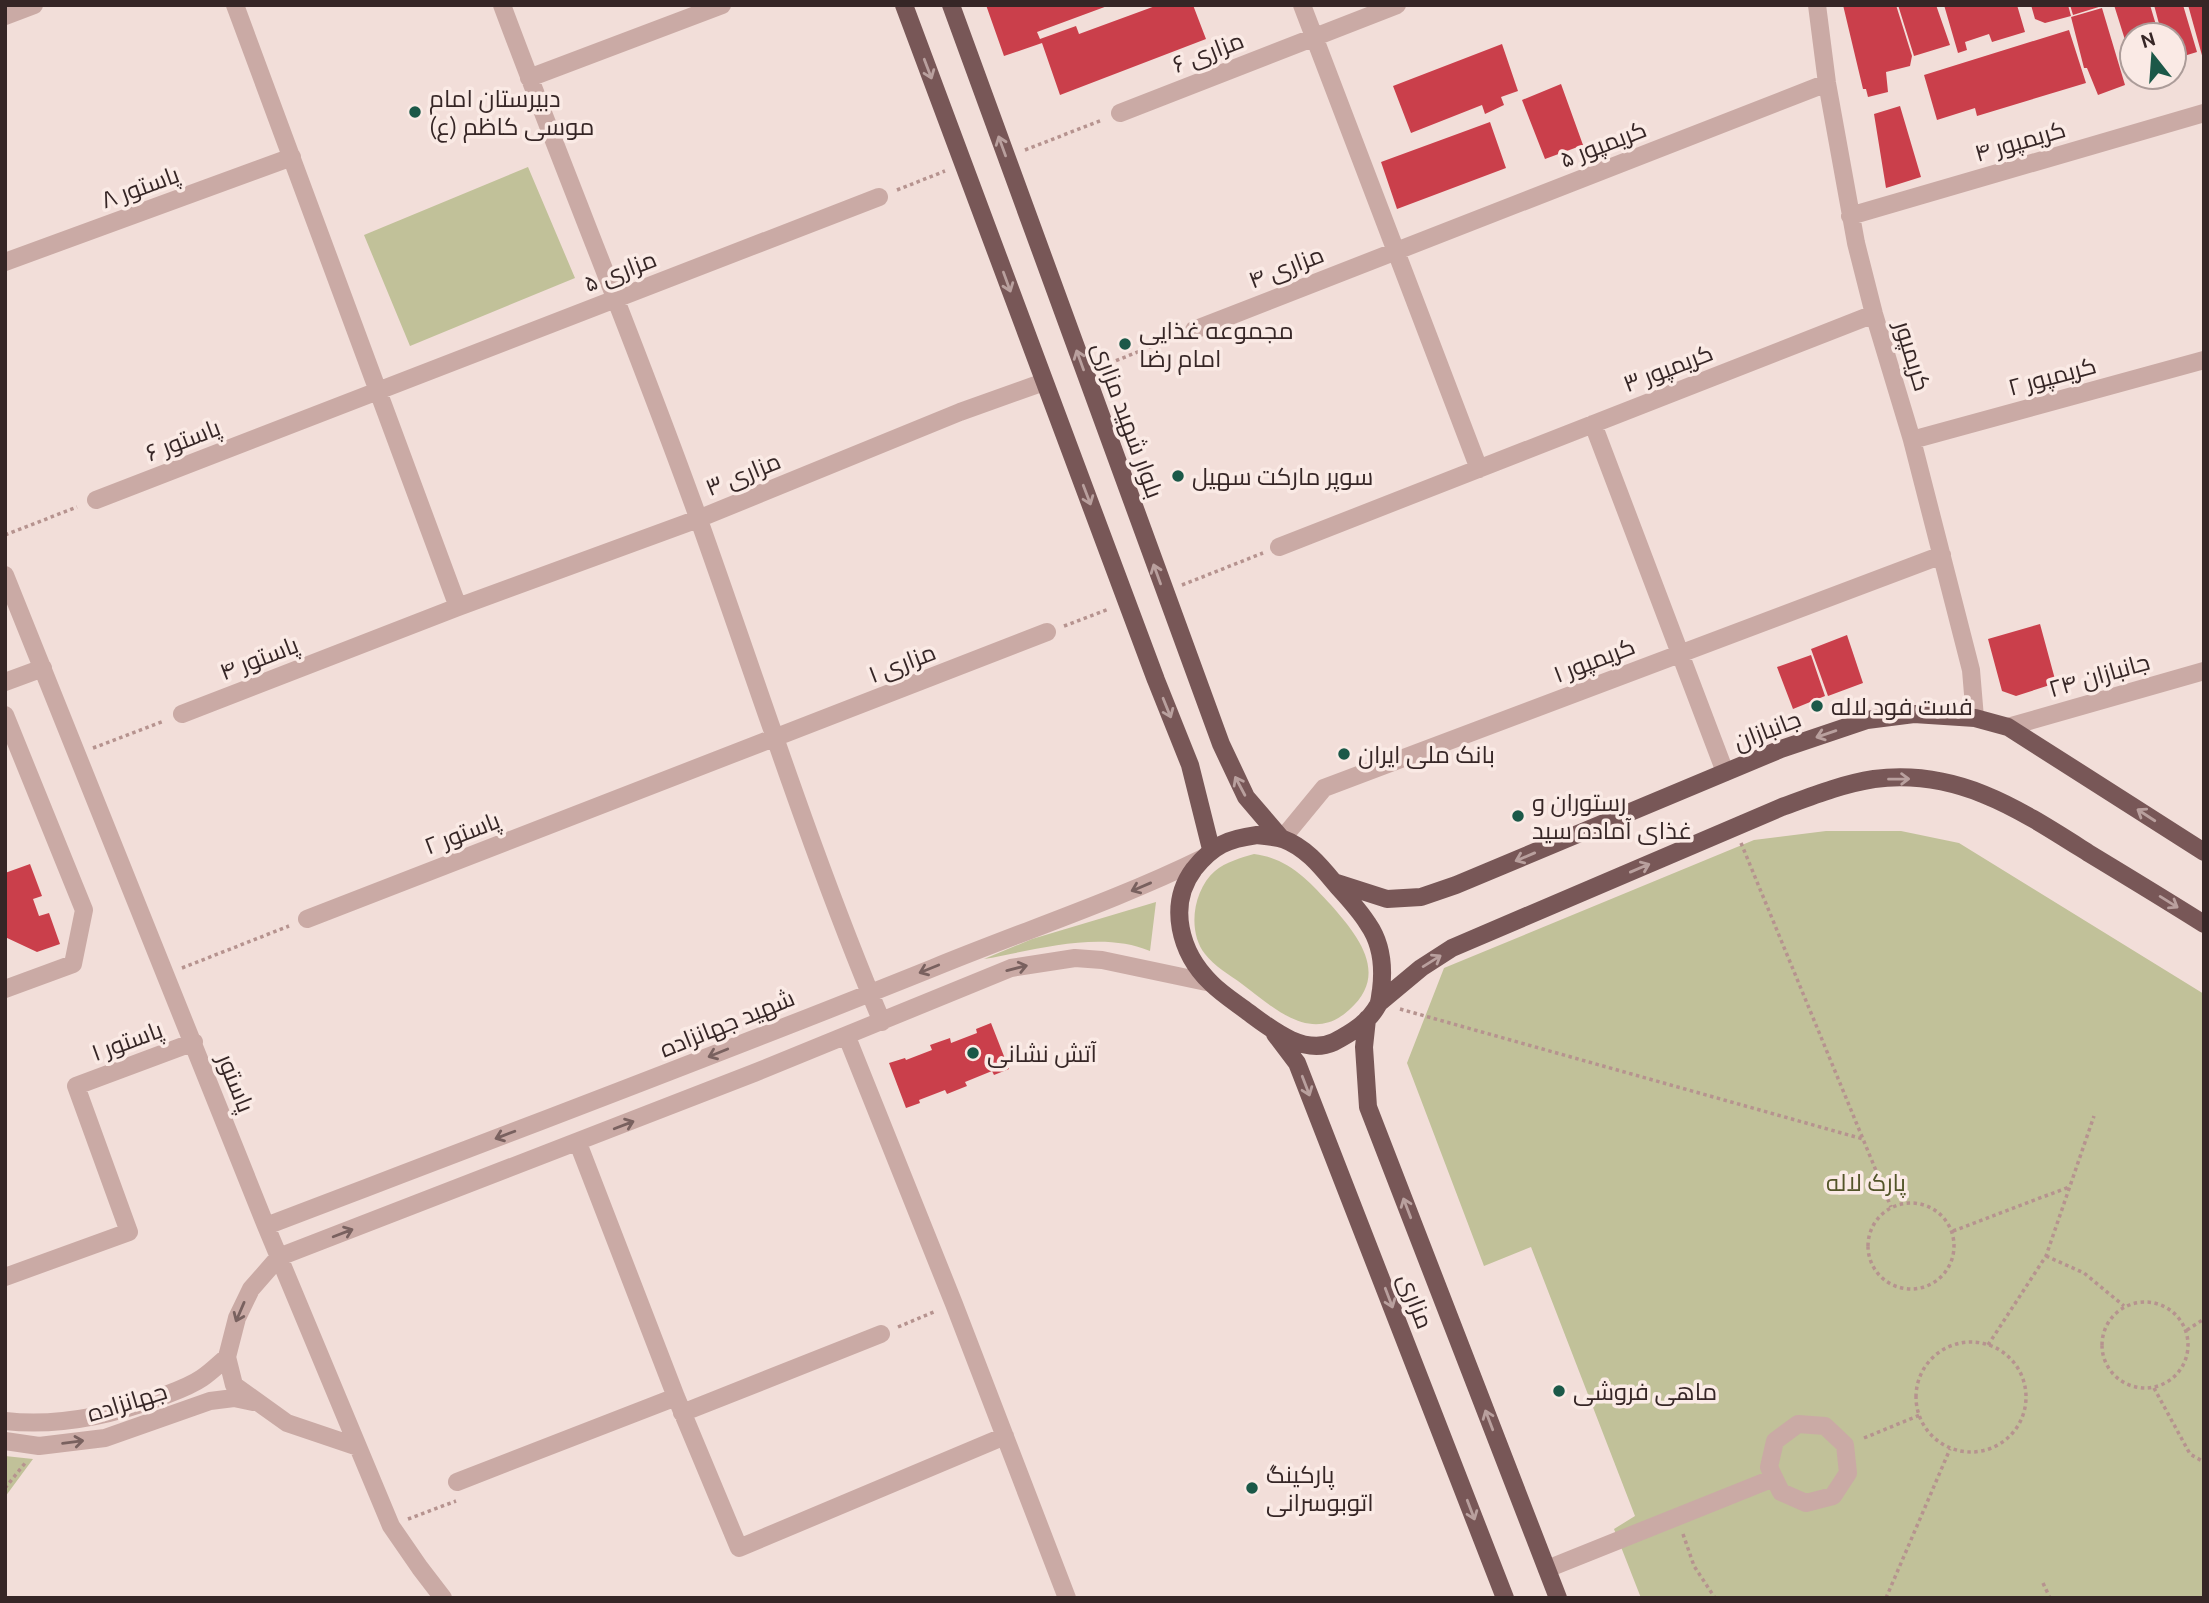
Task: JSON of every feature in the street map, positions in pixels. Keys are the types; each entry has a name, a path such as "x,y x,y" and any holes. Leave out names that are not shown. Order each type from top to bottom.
{"main road":[{"path":"904,5 1190,765 1207,853"},
{"name":"بلوار شهید مزاری","path":"951,5 1164,592 1232,770 1246,797 1282,839"},
{"name":"جانبازان","path":"1334,882 1387,899 1421,897 1457,886 1781,749 1867,720 1914,714 1975,718 2008,727 2204,852"},
{"path":"1379,1003 1383,969 1380,950 1369,925 1317,861 1300,848 1282,839 1257,835 1238,838 1207,853 1188,877 1179,898 1179,922 1185,946 1194,963 1211,983 1270,1029 1288,1040 1307,1044 1330,1044 1354,1031 1379,1003 1421,968 1452,948 1826,790 1874,779 1922,779 1967,787 2019,809 2204,924"},
{"path":"1367,1019 1364,1047 1368,1107 1558,1598"},
{"name":"مزاری","path":"1270,1029 1297,1063 1505,1598"}],"street":[{"path":"5,16 34,5"},
{"path":"235,5 458,607"},
{"path":"502,5 616,298 698,519 844,933 882,1022"},
{"path":"529,78 722,5"},
{"path":"1302,5 1479,468"},
{"name":"مزاری ۶","path":"1120,113 1397,5"},
{"name":"کریمپور","path":"1817,5 1827,83 1850,216 1874,314 1912,440 1971,670 1975,718"},
{"name":"کریمپور ۵","path":"1396,251 1827,83"},
{"name":"کریمپور ۴","path":"1850,216 2204,113"},
{"name":"پاستور ۸","path":"5,262 292,158"},
{"name":"مزاری ۵","path":"378,391 879,197"},
{"name":"مزاری ۴","path":"1194,330 1396,251"},
{"name":"کریمپور ۳","path":"1279,547 1874,314"},
{"name":"کریمپور ۲","path":"1912,440 2204,360"},
{"name":"مزاری ۳","path":"458,607 698,519 960,412 1044,382"},
{"name":"پاستور ۶","path":"96,499 378,391"},
{"path":"1593,424 1725,772"},
{"name":"کریمپور ۱","path":"1282,839 1324,788 1942,555"},
{"name":"پاستور","path":"5,575 266,1226 391,1526 443,1598"},
{"name":"پاستور ۴","path":"182,714 458,607"},
{"name":"مزاری ۱","path":"775,739 1047,632"},
{"path":"5,682 43,668"},
{"name":"جانبازان ۲۴","path":"2008,727 2204,671"},
{"path":"5,715 84,910 73,964 5,989"},
{"name":"پاستور ۲","path":"307,919 775,739"},
{"name":"شهید جهانزاده","path":"266,1226 658,1077 1126,893 1207,853"},
{"path":"358,1447 287,1423 234,1385 228,1357 237,1318 251,1289 279,1257 847,1037 1012,968 1075,958 1102,960 1211,983"},
{"path":"847,1037 954,1304 1066,1598"},
{"name":"پاستور ۱","path":"5,1277 129,1232 76,1086 194,1042"},
{"path":"578,1143 679,1405 739,1548 1005,1436"},
{"path":"457,1482 881,1334"},
{"name":"جهانزاده","path":"5,1421 88,1419 120,1412 201,1379 228,1357"},
{"name":"جهانزاده","path":"5,1441 39,1446 105,1438 223,1398 260,1404"},
{"path":"1798,1424 1825,1426 1845,1445 1848,1473 1833,1496 1806,1503 1781,1492 1769,1468 1775,1441 1798,1424"},
{"path":"1547,1569 1774,1478"}],"path":[{"path":"1006,157 1120,113"},
{"path":"879,197 964,164"},
{"path":"1085,373 1194,330"},
{"path":"5,535 96,499"},
{"path":"1164,592 1279,547"},
{"path":"1047,632 1128,602"},
{"path":"78,754 182,714"},
{"path":"1734,827 1891,1207"},
{"path":"167,974 307,919"},
{"path":"1379,1003 1863,1139"},
{"path":"1988,1345 2046,1256 2094,1116"},
{"path":"1953,1231 2069,1187"},
{"path":"1916,1202 1939,1211 1953,1231 1955,1256 1942,1278 1920,1289 1895,1287 1876,1272 1867,1248 1873,1224 1891,1207 1916,1202"},
{"path":"2046,1256 2084,1273 2124,1306"},
{"path":"2149,1301 2172,1310 2187,1330 2188,1355 2176,1377 2154,1388 2129,1386 2109,1371 2101,1348 2106,1323 2124,1306 2149,1301"},
{"path":"881,1334 954,1304"},
{"path":"2187,1330 2204,1319"},
{"path":"1976,1341 1988,1345 2005,1352 2024,1378 2026,1409 2010,1437 1982,1452 1951,1449 1925,1429 1915,1400 1922,1369 1945,1347 1976,1341"},
{"path":"2154,1388 2190,1454 2204,1462"},
{"path":"1845,1445 1920,1415"},
{"path":"5,1488 39,1446"},
{"path":"1886,1598 1951,1449"},
{"path":"391,1526 464,1498 457,1482"},
{"path":"1677,1517 1694,1566 1715,1598"},
{"path":"2043,1583 2050,1598"}],"green space":[{"path":"528,167 575,278 410,346 364,235"},
{"name":"پارک لاله","path":"1826,831 1901,831 1959,843 2204,994 2204,1598 1641,1598 1614,1529 1635,1516 1531,1247 1484,1266 1407,1063 1444,968 1754,840"},
{"path":"1254,854 1277,860 1306,879 1351,929 1366,956 1367,983 1361,996 1349,1010 1335,1020 1321,1024 1307,1023 1279,1012 1217,966 1199,945 1194,923 1195,911 1197,900 1208,879 1219,868"},
{"path":"1156,902 1150,951 1131,945 1089,942 984,959 1032,939"},
{"path":"5,1456 33,1459 5,1497"}],"building":[{"path":"986,5 1110,5 1037,32 1040,39 1076,26 1079,34 1158,5 1193,5 1206,39 1060,95 1042,43 1004,56"},
{"path":"1843,5 1896,5 1912,56 1910,66 1886,72 1888,92 1868,97 1866,89 1863,89"},
{"path":"1898,5 1936,5 1950,45 1914,56"},
{"path":"1944,5 2017,5 2025,32 1992,42 1989,34 1965,42 1967,50 1958,53"},
{"path":"2031,5 2068,5 2071,16 2045,23 2035,19"},
{"path":"2070,5 2102,5 2102,6 2073,15"},
{"path":"2114,5 2150,5 2155,21 2119,21"},
{"path":"2154,5 2183,5 2188,21 2158,21"},
{"path":"2188,5 2204,5 2203,59"},
{"path":"2102,8 2118,62 2118,88 2098,95 2087,68 2084,68 2071,17"},
{"path":"2188,22 2197,52 2188,55"},
{"path":"2069,30 2086,83 1977,116 1975,108 1937,120 1924,75"},
{"path":"1502,44 1518,91 1501,97 1504,105 1485,114 1482,105 1411,133 1393,86"},
{"path":"1561,84 1583,145 1545,159 1522,100"},
{"path":"1900,106 1921,177 1886,188 1874,114"},
{"path":"1490,122 1506,168 1397,209 1381,162"},
{"path":"2040,624 2056,683 2016,696 2002,691 1988,639"},
{"path":"1847,635 1863,683 1828,696 1811,649"},
{"path":"1811,655 1825,696 1793,709 1777,667"},
{"path":"30,864 42,896 33,899 39,916 49,913 60,944 37,952 5,937 5,873"},
{"path":"991,1023 1009,1069 994,1075 992,1071 965,1082 967,1086 947,1094 945,1090 906,1108 889,1063 932,1050 930,1045 950,1038 951,1043 977,1033 976,1029"}],"place":[{"name":"دبیرستان امام موسی کاظم (ع)","path":"415,112"},
{"name":"مجموعه غذایی امام رضا","path":"1125,344"},
{"name":"سوپر مارکت سهیل","path":"1178,476"},
{"name":"فست فود لاله","path":"1817,706"},
{"name":"بانک ملی ایران","path":"1344,754"},
{"name":"رستوران و غذای آماده سید","path":"1518,816"},
{"name":"آتش نشانی","path":"973,1053"},
{"name":"ماهی فروشی","path":"1559,1391"},
{"name":"پارکینگ اتوبوسرانی","path":"1252,1488"}]}
